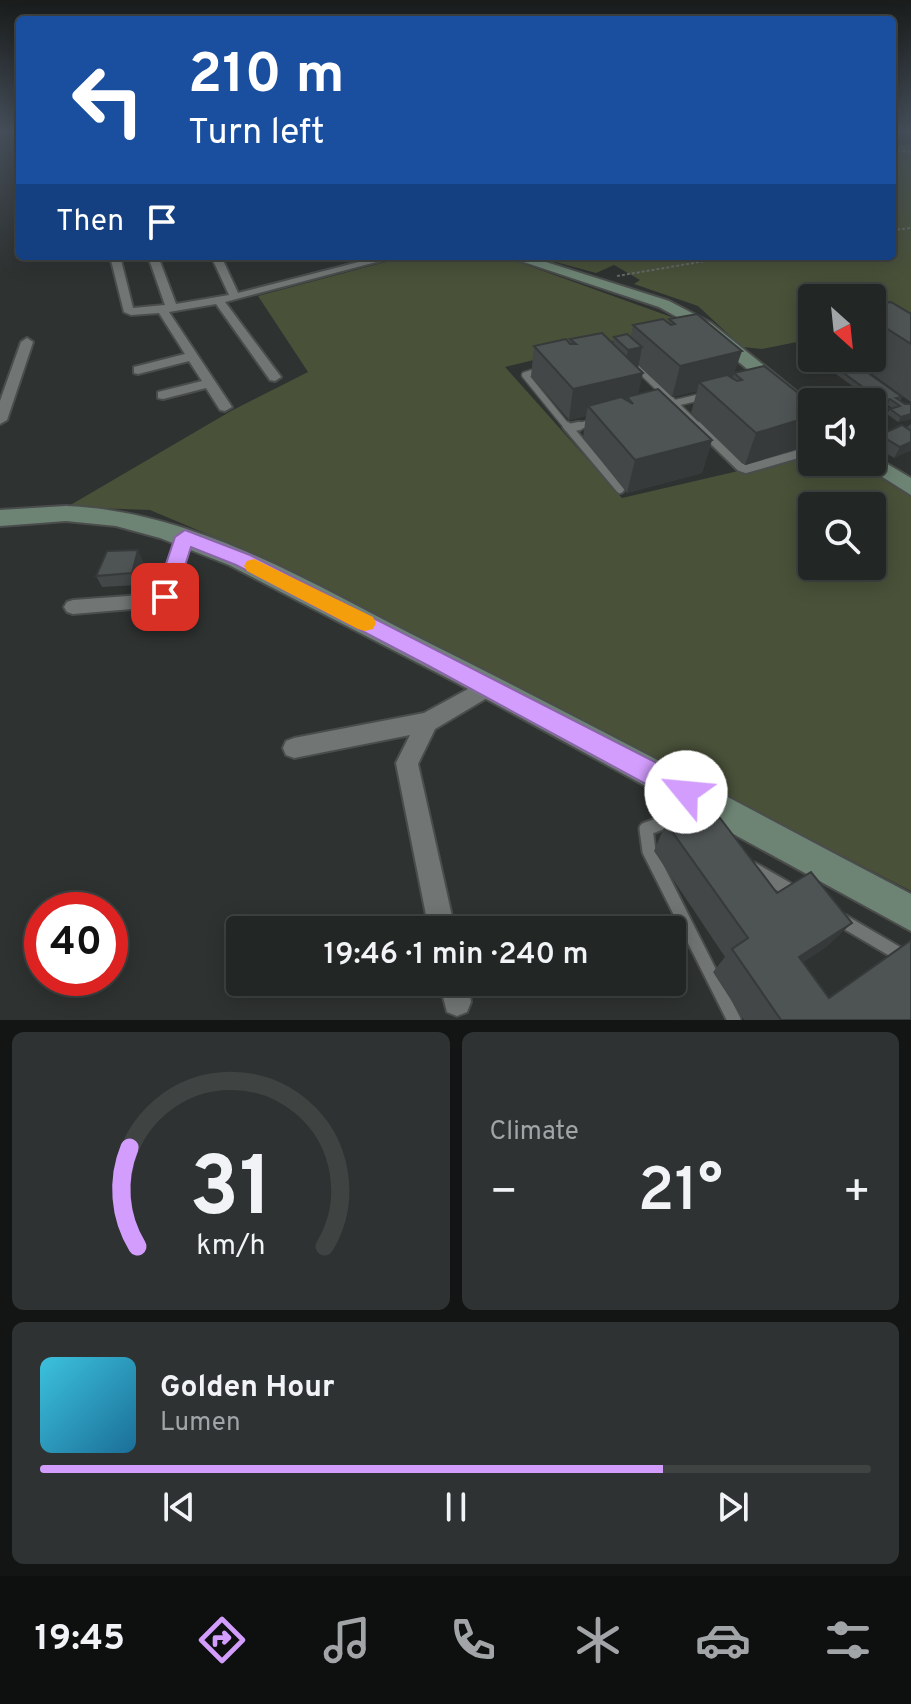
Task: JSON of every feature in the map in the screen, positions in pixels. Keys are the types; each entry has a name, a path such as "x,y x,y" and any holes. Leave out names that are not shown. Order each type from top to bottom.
{"street":[{"path":"116,260 128,310 219,301 378,260"},
{"path":"154,260 167,308 192,356 225,407"},
{"path":"218,260 235,297"},
{"path":"526,260 664,304 705,326 767,382 798,403"},
{"path":"219,301 275,377"},
{"path":"0,420 27,342"},
{"path":"138,370 192,356"},
{"path":"163,395 209,383"},
{"path":"886,471 911,488"},
{"path":"0,518 58,512 129,521 185,537 243,560 490,686 911,913"},
{"path":"73,607 161,601 185,537"},
{"path":"294,748 428,722 490,686"},
{"path":"428,722 407,763 439,916"}],"lane":[{"path":"632,363 743,468 798,454"},
{"path":"545,369 525,375 620,489"},
{"path":"659,407 718,393"},
{"path":"569,428 599,421"},
{"path":"688,830 675,823 662,823 646,829 649,851 734,1020"},
{"path":"741,861 806,900"},
{"path":"832,915 911,961"}],"path":[{"path":"600,282 630,272 709,260"}],"green space":[{"path":"896,179 911,179 911,321 886,326 886,284 798,284 798,342 762,349 742,347 698,306 634,284 640,280 614,265 596,273 549,260 896,260"},
{"path":"393,260 513,260 688,323 505,367 622,498 798,457 798,476 883,476 911,496 911,891 252,553 150,510 67,507 231,411 308,372 258,296"}],"building":[{"path":"891,302 911,314 911,344 886,328 886,303"},
{"path":"697,314 742,351 680,366 633,325 663,319 671,325 675,324 669,319"},
{"path":"602,333 643,373 573,389 534,346 566,339 570,344 576,344 570,339"},
{"path":"627,334 642,347 628,350 614,337"},
{"path":"764,366 798,393 798,420 756,433 699,382 727,375 737,381 742,380 734,373"},
{"path":"842,372 867,372 902,397 896,398 911,404 911,414 901,417 890,409 900,406 890,399 886,400 886,388 864,388"},
{"path":"658,389 712,440 635,460 588,406 621,397 633,404 627,397"},
{"path":"902,425 911,431 911,442 900,447 886,439 886,432"},
{"path":"138,550 132,573 96,576 107,551"},
{"path":"682,814 695,832 720,818 777,893 811,872 852,923 799,957 829,998 911,940 911,1020 781,1020 732,949 748,938 666,823"}],"slow traffic":[{"path":"254,566 365,623"}],"route":[{"path":"165,597 185,537 243,560 490,686 686,792"}]}
